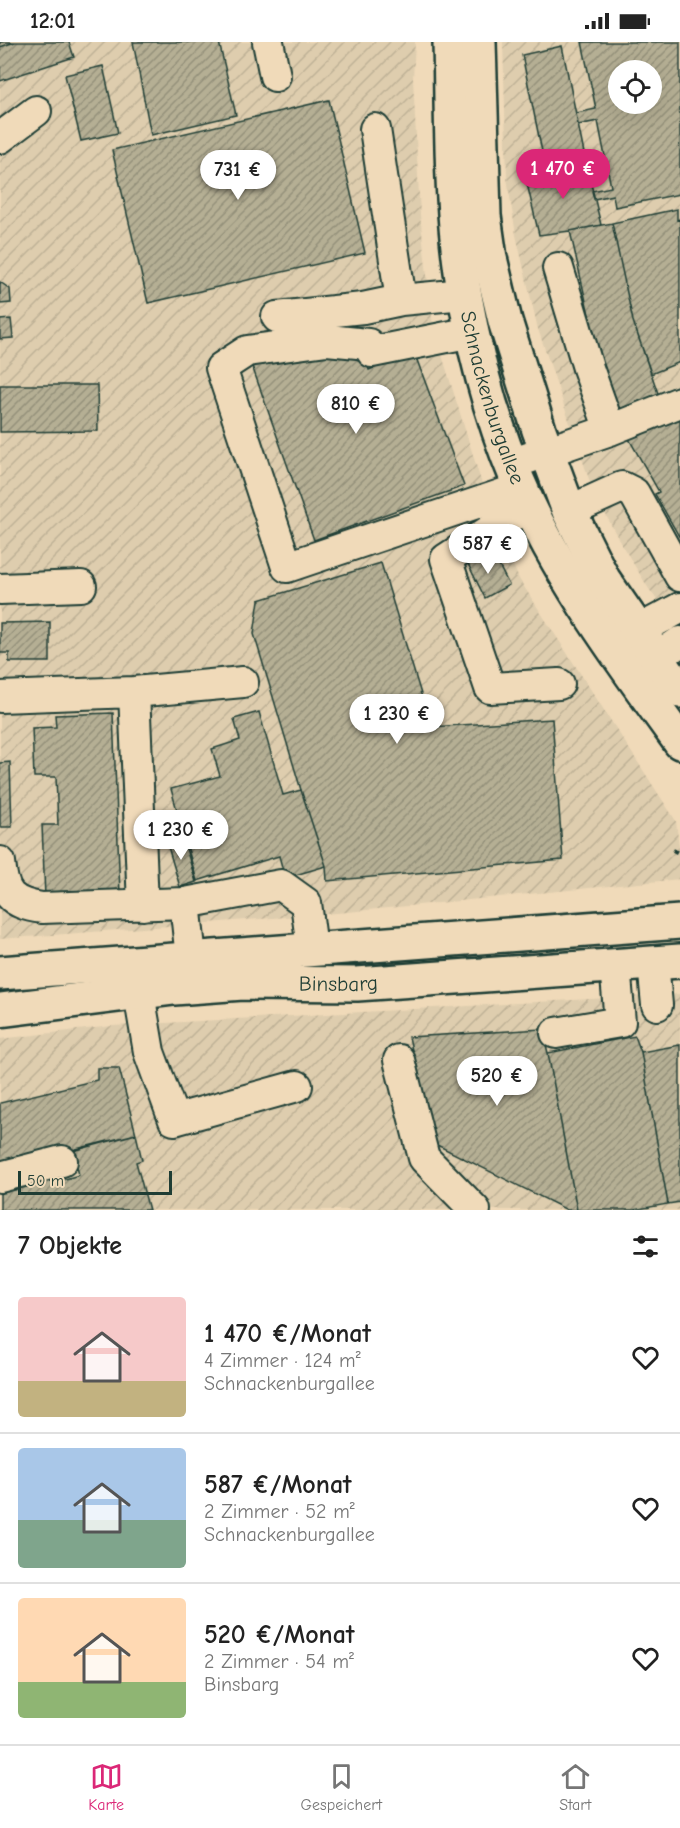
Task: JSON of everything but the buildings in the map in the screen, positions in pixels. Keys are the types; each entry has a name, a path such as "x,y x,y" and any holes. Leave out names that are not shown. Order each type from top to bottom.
{"main road":[{"name":"Schnackenburgallee","path":"450,42 455,217 464,294 494,414 520,486 561,565 642,689 680,742"},
{"name":"Schnackenburgallee","path":"479,42 484,216 490,258 505,321 547,453 569,511 603,579 637,631 668,650 680,691"},
{"name":"Binsbarg","path":"0,973 680,922"},
{"name":"Binsbarg","path":"0,1010 140,992 243,983 357,984 666,962"}],"lane":[{"path":"268,42 275,76"},
{"path":"0,138 36,111"},
{"path":"375,129 401,300"},
{"path":"558,268 588,368 610,430"},
{"path":"277,317 464,294"},
{"path":"472,332 372,352 368,344 327,340 247,351 221,369 287,567 520,486"},
{"path":"559,684 490,688 446,559 520,486 547,453 680,402"},
{"path":"569,511 622,487 634,493 680,576"},
{"path":"0,589 81,586"},
{"path":"637,631 680,608"},
{"path":"0,697 134,692 243,682"},
{"path":"134,692 143,905"},
{"path":"0,862 2,880 8,895 24,905 42,908 185,903 281,885 306,903 312,948"},
{"path":"185,903 176,959 140,992 149,1052 174,1120 297,1086"},
{"path":"657,1005 666,962"},
{"path":"556,1033 620,1022 615,966"},
{"path":"399,1060 424,1158 475,1210"},
{"path":"0,1177 62,1161"}],"path":[{"path":"673,850 680,854"}],"shaded area":[{"path":"0,42 415,42 413,78 420,215 433,326 490,510 519,579 676,821 680,879 337,913 0,939"},
{"path":"503,42 680,42 680,631 649,589 620,542 592,488 538,329 516,235 507,178"},
{"path":"479,948 480,958 418,970 249,972"},
{"path":"680,994 680,1210 0,1210 0,1039 112,1026"}]}
